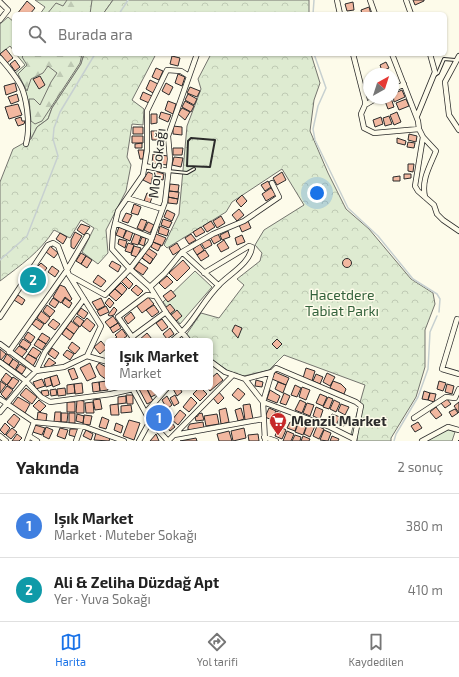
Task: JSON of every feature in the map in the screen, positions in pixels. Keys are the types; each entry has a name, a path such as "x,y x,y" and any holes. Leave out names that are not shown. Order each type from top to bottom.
{"street":[{"path":"337,0 340,12"},
{"path":"370,0 374,12"},
{"path":"406,0 410,12"},
{"path":"0,2 8,10 0,20"},
{"name":"Mor Sokağı","path":"68,273 105,295 130,269 150,243 165,202 170,158 168,136 196,56"},
{"path":"353,56 365,105 361,114 364,128 374,133 419,129"},
{"path":"393,56 417,116 419,129 436,151 425,175 423,188 425,197"},
{"path":"417,116 433,77 435,68 431,56"},
{"path":"0,58 13,73 23,91 28,136 26,144"},
{"path":"458,58 445,82 445,96 448,115 459,130"},
{"path":"186,338 166,312 150,287 130,269 112,249 118,211 143,175 147,150 147,111 167,70 182,71 189,76"},
{"path":"399,87 404,84"},
{"path":"423,136 415,186 418,191 434,205 437,214 459,231"},
{"path":"144,166 168,170"},
{"path":"150,287 165,273 182,252 213,234 244,220 279,197 272,183"},
{"path":"127,198 162,209"},
{"path":"115,223 152,238"},
{"path":"9,352 68,273 87,236"},
{"path":"0,317 48,245 53,243 58,246 68,273 101,326 87,356 64,367 36,371 0,344"},
{"path":"176,338 182,334 218,285 251,255 252,247 249,246 204,274"},
{"path":"182,252 204,274 218,285"},
{"path":"133,338 118,317 147,295 155,296"},
{"path":"0,412 36,371 45,352 84,299"},
{"path":"135,338 166,312"},
{"path":"457,319 442,369 459,374"},
{"path":"87,356 105,361"},
{"path":"0,362 26,381 41,397 50,402 111,394 126,390"},
{"path":"213,363 233,375 245,379 263,402 330,427 354,440 360,406 350,399 274,370 245,379"},
{"path":"274,370 263,402 262,418 264,439 276,441"},
{"path":"134,390 150,421 168,441 233,375"},
{"path":"414,418 446,397 457,398 459,389"},
{"path":"146,412 165,390"},
{"path":"0,400 34,422 82,427 124,441"},
{"path":"174,435 262,418"},
{"path":"139,441 150,421"},
{"path":"34,422 28,438 37,441"},
{"path":"76,441 82,427"},
{"path":"422,441 448,427 459,430"},
{"path":"0,436 6,441"}],"lane":[{"path":"433,77 438,73 444,59 458,58"},
{"path":"168,170 187,173 194,169"}],"green space":[{"path":"35,0 113,0 104,12 41,12 45,7"},
{"path":"67,0 92,0 90,12 49,12 56,3 63,6"},
{"path":"113,0 309,0 309,12 104,12"},
{"path":"8,17 12,20 12,48 10,46 0,54 0,24"},
{"path":"18,56 83,56 81,64 52,108 48,119 37,127 31,139 25,91 14,74 25,65"},
{"path":"82,56 80,63 42,121 35,124 31,121 29,99 34,99 40,105 57,73 48,66 43,73 31,79 27,91 18,74 27,65 22,57"},
{"path":"83,56 155,56 132,100 144,109 143,125 132,124 127,157 131,165 126,191 106,230 108,253 98,264 82,252 94,228 81,220 70,238 54,230 36,252 0,281 0,182 13,149 31,139 37,127 48,119 52,108 81,64"},
{"name":"Hacetdere Tabiat Parkı","path":"210,56 312,56 320,83 314,100 310,131 328,173 346,209 369,229 411,279 433,293 435,304 425,330 425,367 416,397 391,438 391,441 357,441 357,437 351,434 365,385 284,355 269,370 244,376 233,374 213,361 213,338 188,338 186,335 201,313 219,318 244,285 237,279 260,261 262,253 255,245 264,230 304,205 282,169 232,202 226,212 167,248 164,245 179,214 187,126 201,89 198,79"},
{"path":"195,271 212,287 180,324 163,302"},
{"path":"447,429 455,432 452,441 424,441"}],"building":[{"path":"413,0 424,0 424,1 415,5"},
{"path":"27,1 35,8 32,12 19,12"},
{"path":"353,2 354,10 347,11 345,4"},
{"path":"369,7 370,12 362,12 361,10"},
{"path":"6,49 13,58 7,63 0,54"},
{"path":"172,56 180,58 178,66 170,64"},
{"path":"15,60 20,67 15,71 10,64"},
{"path":"386,62 389,68 381,68 380,65"},
{"path":"156,68 163,71 159,80 152,77"},
{"path":"178,74 185,77 182,86 175,83"},
{"path":"40,76 45,85 39,89 33,79"},
{"path":"150,80 158,84 153,93 146,89"},
{"path":"15,83 17,91 6,95 4,86"},
{"path":"166,83 173,87 169,95 162,91"},
{"path":"190,87 200,91 197,97 187,93"},
{"path":"402,90 405,97 399,100 399,91"},
{"path":"143,92 152,96 149,103 140,99"},
{"path":"17,94 19,101 11,104 8,97"},
{"path":"188,94 197,99 194,105 185,100"},
{"path":"406,99 409,106 399,110 396,104 399,104 399,102"},
{"path":"168,101 176,104 173,114 165,110"},
{"path":"185,101 194,106 191,112 182,107"},
{"path":"18,104 22,115 9,119 5,107"},
{"path":"386,104 393,104 394,107 388,109"},
{"path":"182,108 190,112 185,120 178,114"},
{"path":"161,112 171,115 168,122 159,118"},
{"path":"397,112 401,122 394,125 390,115"},
{"path":"151,114 157,114 157,123 151,124"},
{"path":"389,116 392,124 385,126 383,118"},
{"path":"21,117 22,121 25,121 24,124 18,126 15,119"},
{"path":"381,117 383,124 375,127 373,120"},
{"path":"173,126 182,127 182,135 173,134"},
{"path":"133,127 143,127 143,134 133,134"},
{"path":"151,131 159,131 159,140 152,140"},
{"path":"409,134 417,136 416,142 408,140"},
{"path":"132,136 143,136 143,143 132,143"},
{"path":"397,138 406,141 405,145 397,143"},
{"path":"408,142 415,143 414,148 407,147"},
{"path":"142,143 142,148 135,148 135,144"},
{"path":"173,148 183,148 182,155 173,155"},
{"path":"138,150 144,150 143,159 140,159"},
{"path":"153,154 168,156 167,165 152,163"},
{"path":"174,157 183,158 181,167 172,165"},
{"path":"408,164 414,164 413,172 408,171"},
{"path":"155,171 164,174 163,180 154,178"},
{"path":"148,172 153,174 151,184 143,180"},
{"path":"282,172 286,180 277,185 273,178"},
{"path":"404,174 411,174 411,178 404,179"},
{"path":"400,176 400,181 393,181 393,177"},
{"path":"268,181 271,187 265,191 261,185"},
{"path":"170,184 179,185 178,192 169,191"},
{"path":"271,188 276,195 266,201 262,194"},
{"path":"169,191 179,192 178,199 168,197"},
{"path":"147,193 153,195 150,203 144,201"},
{"path":"242,195 247,201 241,207 236,201"},
{"path":"168,197 178,199 177,204 168,203"},
{"path":"134,204 141,207 138,215 131,213"},
{"path":"239,209 244,215 237,221 232,215"},
{"path":"167,210 175,214 172,221 164,217"},
{"path":"126,213 132,215 128,223 122,221"},
{"path":"221,216 225,223 217,228 213,221"},
{"path":"141,219 147,221 143,231 137,228"},
{"path":"163,219 172,222 169,228 161,225"},
{"path":"211,221 215,227 207,232 203,226"},
{"path":"248,221 251,228 242,232 239,225"},
{"path":"148,222 154,225 150,233 144,230"},
{"path":"81,224 90,227 84,235 77,230"},
{"path":"160,226 169,230 167,236 158,233"},
{"path":"119,227 126,230 123,238 116,235"},
{"path":"201,227 205,232 196,237 193,232"},
{"path":"127,230 133,232 130,241 123,238"},
{"path":"228,231 230,237 222,240 220,235"},
{"path":"75,232 82,236 74,249 71,247 71,240"},
{"path":"60,233 67,237 63,244 56,239"},
{"path":"135,233 141,236 138,245 131,243"},
{"path":"156,234 166,238 162,246 153,242"},
{"path":"191,234 196,240 189,244 185,238"},
{"path":"218,234 221,240 214,244 210,237"},
{"path":"242,235 245,242 237,245 235,238"},
{"path":"142,237 146,238 144,246 139,244"},
{"path":"119,239 127,241 125,248 118,244"},
{"path":"206,240 210,240 212,245 205,249 201,243"},
{"path":"224,240 229,248 221,252 217,245"},
{"path":"153,242 161,245 158,251 151,247"},
{"path":"128,243 134,245 131,253 125,251"},
{"path":"177,243 181,250 173,255 169,248"},
{"path":"200,244 204,250 197,255 193,249"},
{"path":"50,246 58,253 54,258 46,252"},
{"path":"134,246 141,248 137,257 131,255"},
{"path":"148,248 157,254 150,264 142,258"},
{"path":"205,250 209,256 201,261 197,255"},
{"path":"81,253 86,256 81,264 76,261"},
{"path":"145,253 153,259 150,264 142,258"},
{"path":"86,256 92,260 87,268 81,264"},
{"path":"347,258 352,263 347,268 342,263"},
{"path":"183,260 190,268 177,281 169,273"},
{"path":"112,261 121,266 118,272 109,266"},
{"path":"139,262 148,268 143,275 134,269"},
{"path":"41,263 47,268 43,273 36,268"},
{"path":"52,266 59,271 55,277 48,272"},
{"path":"31,275 39,280 34,286 27,281"},
{"path":"98,275 106,281 101,287 93,282"},
{"path":"125,276 133,284 129,289 121,281"},
{"path":"167,276 173,282 165,289 159,283"},
{"path":"121,283 127,289 122,295 115,289"},
{"path":"60,285 65,287 72,299 70,301 65,297 61,303 53,297"},
{"path":"136,285 143,291 138,296 131,290"},
{"path":"115,289 122,295 116,301 109,295"},
{"path":"171,290 176,296 168,302 163,296"},
{"path":"18,295 25,300 22,305 14,300"},
{"path":"148,297 154,304 142,313 136,305"},
{"path":"53,298 59,302 55,308 49,304"},
{"path":"65,298 72,303 69,308 62,303"},
{"path":"101,298 105,306 97,310 92,302"},
{"path":"109,298 114,303 110,308 105,303"},
{"path":"170,304 175,310 170,314 165,308"},
{"path":"47,305 55,311 50,317 43,311"},
{"path":"154,305 159,312 152,317 146,310"},
{"path":"106,306 109,312 100,316 97,311"},
{"path":"114,307 117,310 114,315 108,315"},
{"path":"81,308 88,313 84,319 77,314"},
{"path":"177,310 182,316 176,321 171,315"},
{"path":"41,311 50,318 45,324 37,318"},
{"path":"131,312 135,318 128,324 124,318"},
{"path":"77,316 84,321 80,327 73,321"},
{"path":"113,316 118,323 110,328 105,322"},
{"path":"87,318 95,325 90,332 81,325"},
{"path":"36,319 44,324 40,330 32,324"},
{"path":"53,319 60,324 55,330 48,325"},
{"path":"162,319 168,327 162,331 156,323"},
{"path":"71,321 79,327 74,334 66,328"},
{"path":"118,323 121,328 113,333 110,328"},
{"path":"235,325 242,328 238,338 232,331"},
{"path":"66,328 74,334 70,340 62,334"},
{"path":"170,328 174,334 166,338 163,334"},
{"path":"122,329 127,336 124,338 116,338 117,337 115,335"},
{"path":"28,332 35,337 31,343 24,338"},
{"path":"42,333 50,338 46,344 38,339"},
{"path":"147,333 151,338 141,338"},
{"path":"23,339 31,344 27,350 19,345"},
{"path":"38,339 46,344 42,350 34,345"},
{"path":"277,339 282,344 277,349 272,344"},
{"path":"101,341 105,346 105,350 100,354 94,347"},
{"path":"72,342 80,348 75,354 68,348"},
{"path":"19,346 27,351 22,357 14,352"},
{"path":"33,347 41,352 36,359 28,354"},
{"path":"52,348 59,353 55,359 48,354"},
{"path":"0,349 6,354 1,360 0,359"},
{"path":"67,350 74,354 70,360 63,355"},
{"path":"7,354 13,359 9,365 3,361"},
{"path":"28,354 37,359 33,366 24,360"},
{"path":"49,358 56,363 48,368 44,366"},
{"path":"13,359 19,363 15,370 9,365"},
{"path":"90,363 96,377 87,381 80,368"},
{"path":"99,363 105,366 105,379 100,375 96,367"},
{"path":"20,364 26,368 22,374 16,370"},
{"path":"74,368 78,378 72,380 68,370"},
{"path":"306,368 315,371 312,381 303,378"},
{"path":"275,372 289,378 286,385 272,379"},
{"path":"6,373 12,378 7,385 1,380"},
{"path":"217,373 223,380 213,388 213,376"},
{"path":"327,373 335,377 330,386 323,382"},
{"path":"316,374 323,377 320,384 313,381"},
{"path":"57,375 60,384 53,387 50,377"},
{"path":"13,377 19,381 13,389 7,385"},
{"path":"50,377 52,385 46,387 44,379"},
{"path":"42,379 45,386 36,389 33,382"},
{"path":"256,380 263,382 262,387 255,386"},
{"path":"0,381 6,385 0,393"},
{"path":"105,381 105,390 108,390 100,391 99,382"},
{"path":"333,381 341,384 346,389 344,394 330,388"},
{"path":"439,381 446,383 443,391 437,389"},
{"path":"99,382 100,391 93,392 92,383"},
{"path":"278,382 286,385 283,393 275,389"},
{"path":"82,383 83,393 75,394 74,384"},
{"path":"74,384 75,393 67,394 67,385"},
{"path":"447,384 454,386 452,394 445,392"},
{"path":"295,385 301,388 297,397 291,395"},
{"path":"7,386 13,390 6,399 1,394"},
{"path":"302,387 310,390 306,400 299,397"},
{"path":"26,388 37,397 32,404 20,395"},
{"path":"65,388 66,395 58,396 57,389"},
{"path":"238,388 245,394 239,401 232,395"},
{"path":"56,389 57,395 51,396 50,390"},
{"path":"48,390 49,395 43,397 41,391"},
{"path":"140,390 148,390 153,401 147,404"},
{"path":"148,390 155,390 157,394 151,397"},
{"path":"174,390 181,390 182,392 177,396"},
{"path":"197,390 203,390 207,394 200,401 193,394"},
{"path":"270,390 280,396 277,403 267,399"},
{"path":"218,391 224,398 218,404 213,398"},
{"path":"424,391 430,393 428,400 422,399"},
{"path":"284,393 290,396 286,405 280,403"},
{"path":"430,393 436,394 434,402 428,400"},
{"path":"320,394 327,397 323,406 316,403"},
{"path":"126,395 133,395 133,404 127,404"},
{"path":"175,395 179,403 174,406 170,398"},
{"path":"126,396 126,403 118,404 118,397"},
{"path":"167,396 172,405 167,409 162,400"},
{"path":"18,397 30,404 25,413 12,405"},
{"path":"191,397 197,403 189,412 183,407"},
{"path":"328,397 333,399 329,409 323,407"},
{"path":"100,399 102,409 95,410 93,400"},
{"path":"447,399 451,404 445,408 441,403"},
{"path":"39,400 46,406 40,412 33,406"},
{"path":"77,400 84,401 84,413 76,413"},
{"path":"300,400 306,403 302,413 295,410"},
{"path":"334,400 340,403 336,412 330,409"},
{"path":"67,402 75,402 75,412 67,412"},
{"path":"93,402 94,413 86,413 85,403"},
{"path":"459,402 459,413 454,406"},
{"path":"307,403 314,405 310,416 303,413"},
{"path":"118,404 119,415 111,415 110,405"},
{"path":"250,404 253,419 245,420 243,405"},
{"path":"341,404 349,407 345,415 338,411"},
{"path":"131,405 132,412 121,413 121,406"},
{"path":"316,407 323,410 320,419 313,416"},
{"path":"436,407 442,415 436,419 430,412"},
{"path":"157,408 165,421 160,425 152,411"},
{"path":"226,408 229,422 221,424 219,410"},
{"path":"241,408 244,419 238,421 235,410"},
{"path":"269,408 276,411 272,420 265,417"},
{"path":"455,409 458,413 452,417 449,412"},
{"path":"180,410 186,415 178,425 172,420"},
{"path":"276,411 281,413 277,423 272,420"},
{"path":"38,412 47,414 46,421 37,420"},
{"path":"55,412 61,412 61,422 54,422"},
{"path":"61,413 68,413 67,422 61,422"},
{"path":"69,413 75,413 75,423 69,423"},
{"path":"202,413 204,420 196,421 195,417"},
{"path":"14,414 20,419 14,428 7,422"},
{"path":"77,414 84,416 83,423 76,421"},
{"path":"217,414 219,424 206,426 204,416"},
{"path":"332,414 340,417 336,425 329,422"},
{"path":"84,415 92,416 90,425 83,424"},
{"path":"102,417 109,420 106,429 99,427"},
{"path":"341,417 349,420 347,424 343,426 338,424"},
{"path":"169,419 175,427 170,431 164,423"},
{"path":"129,420 140,423 134,440 123,436"},
{"path":"203,422 204,428 188,430 190,424"},
{"path":"290,422 297,425 295,431 287,428"},
{"path":"418,422 422,428 415,432 411,426"},
{"path":"5,423 10,428 5,435 0,430"},
{"path":"116,423 123,426 121,433 114,430"},
{"path":"308,423 315,426 310,437 304,434"},
{"path":"298,424 306,427 303,435 295,432"},
{"path":"35,425 45,428 42,435 33,432"},
{"path":"279,426 286,430 282,439 275,436"},
{"path":"317,426 324,429 319,439 313,436"},
{"path":"46,427 53,430 49,439 43,436"},
{"path":"12,428 17,432 11,439 6,435"},
{"path":"60,428 68,430 65,439 57,436"},
{"path":"244,428 246,438 233,441 231,431"},
{"path":"70,429 78,429 76,437 69,435"},
{"path":"86,430 93,434 91,440 83,436"},
{"path":"324,430 331,433 328,441 320,440"},
{"path":"229,431 232,441 219,441 217,434"},
{"path":"287,431 294,434 291,441 283,441"},
{"path":"96,433 110,438 109,441 94,440"},
{"path":"17,434 22,438 19,441 12,441"},
{"path":"156,434 159,441 150,441"},
{"path":"258,434 259,441 249,441 248,435"},
{"path":"295,435 301,437 300,441 292,441"},
{"path":"303,436 310,439 309,441 301,441"},
{"path":"332,436 339,439 338,441 330,441"},
{"path":"196,438 197,441 180,441"}],"waterway":[{"path":"120,12 128,0"},
{"path":"313,12 314,0"},
{"path":"0,260 27,236 58,156 53,139 54,128 60,112 94,56"},
{"path":"315,56 326,88 318,106 313,129 315,140 348,208 378,236 413,279 437,294 440,299 439,312"},
{"path":"394,441 396,434 418,397 428,369 430,332 437,316"}],"wall":[{"path":"191,138 215,140 210,167 187,166 188,141 191,138"}],"place":[{"name":"Ali & Zeliha Düzdağ Apt","path":"33,280"},
{"name":"Işık Market","path":"159,418"},
{"name":"Menzil Market","path":"278,436"}]}
